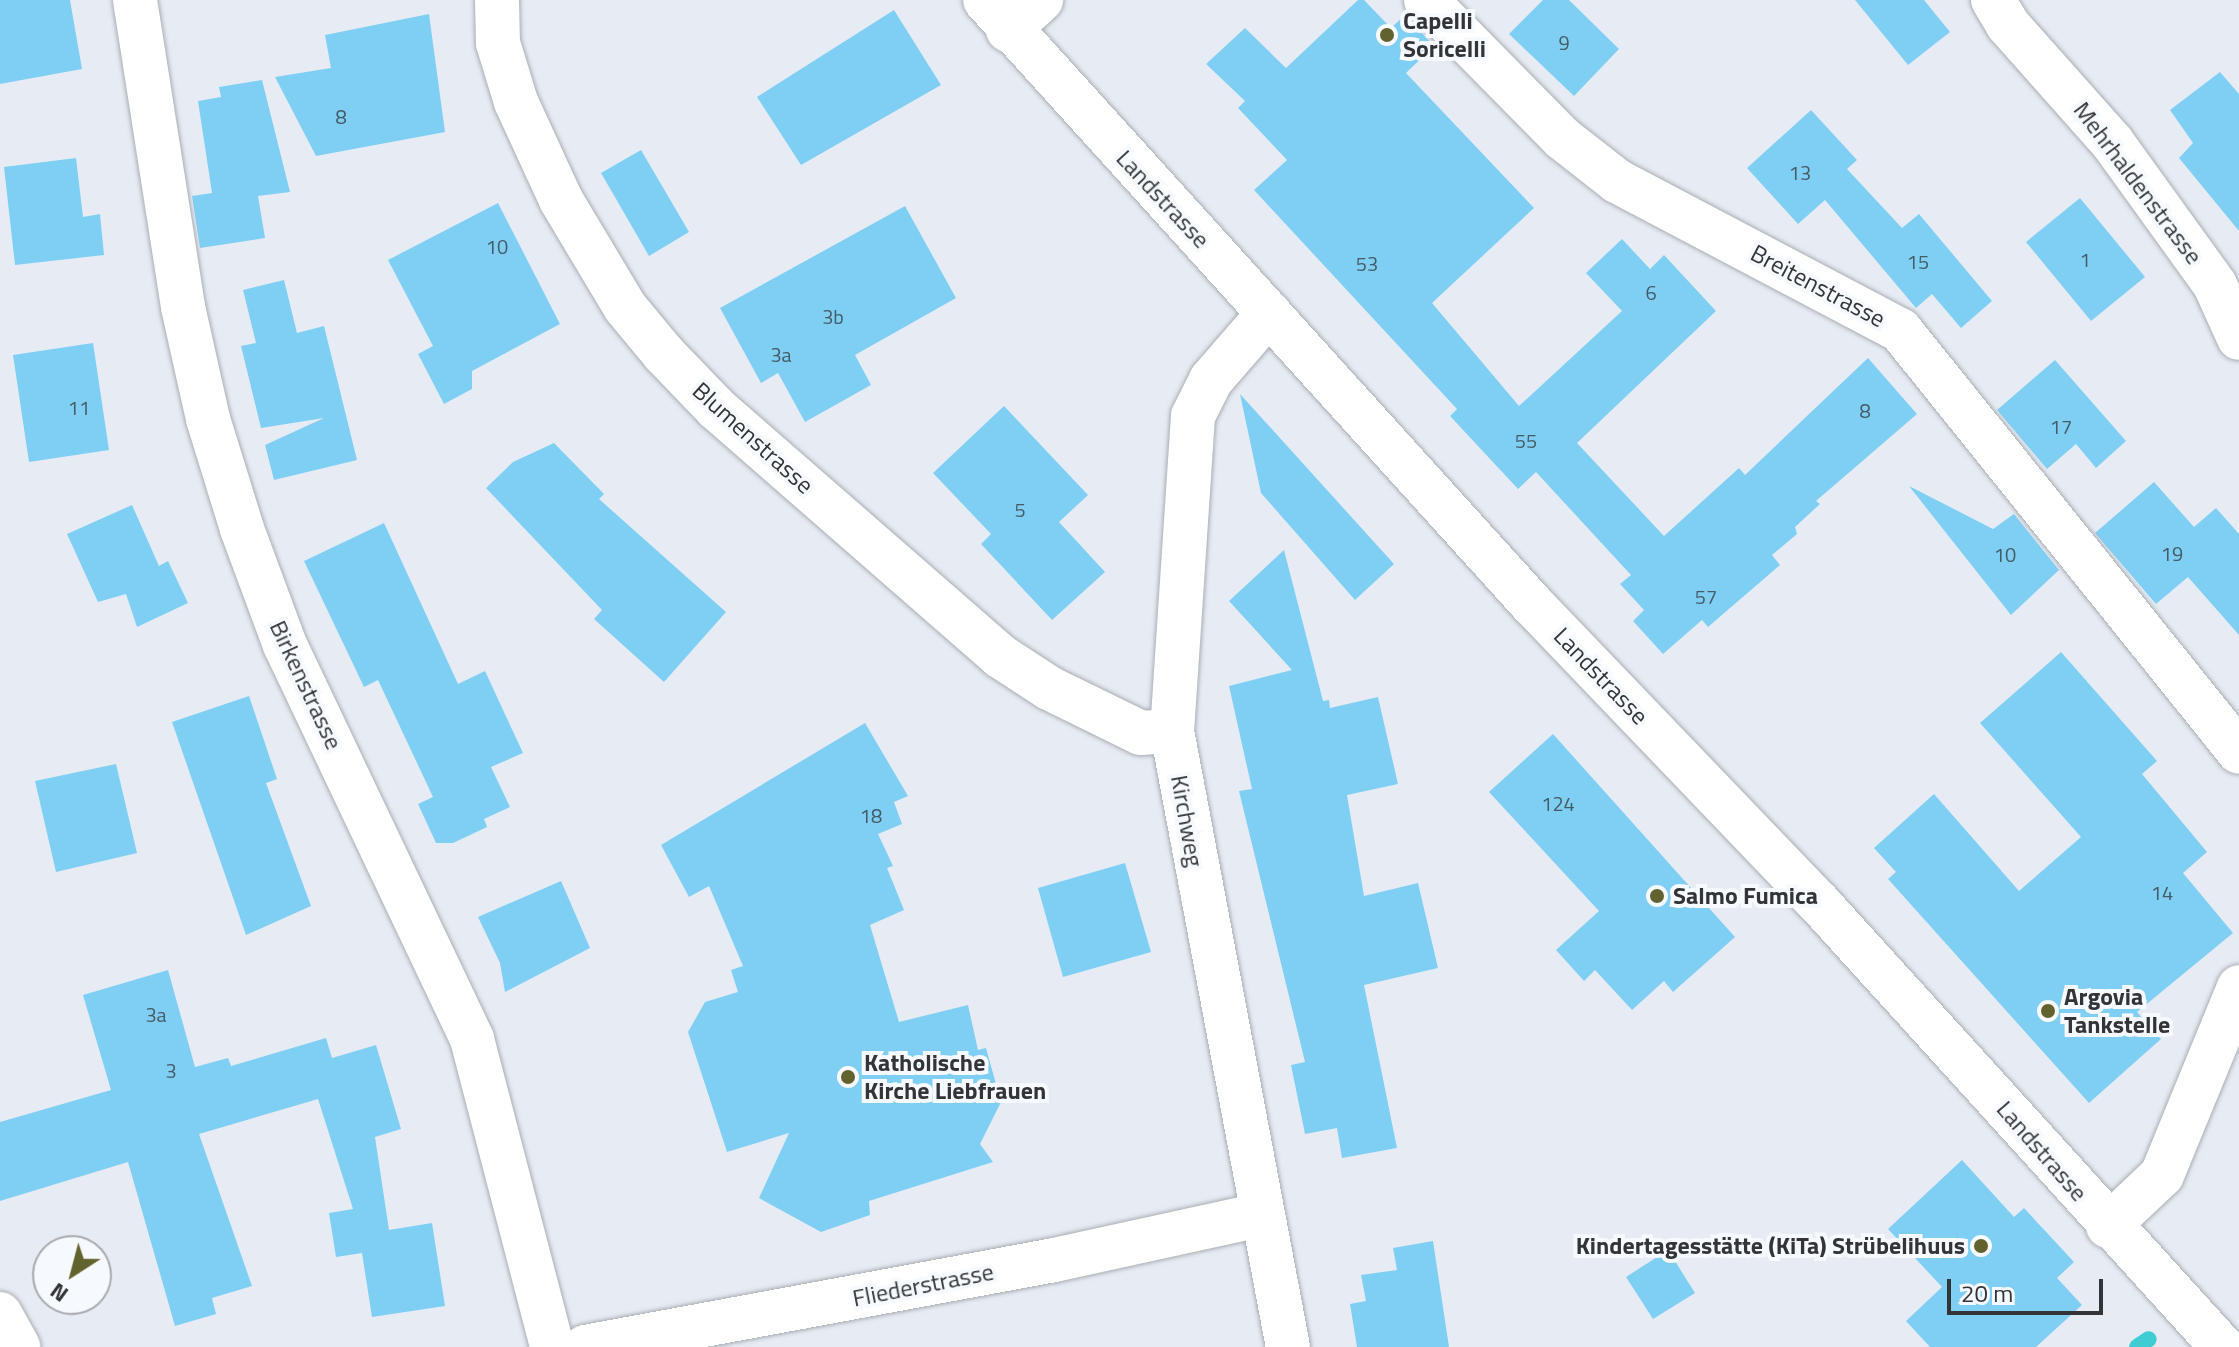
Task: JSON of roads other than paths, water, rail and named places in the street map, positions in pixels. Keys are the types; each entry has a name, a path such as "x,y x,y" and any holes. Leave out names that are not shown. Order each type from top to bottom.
{"street":[{"name":"Birkenstrasse","path":"135,0 183,307 208,419 242,529 285,645 472,1039 539,1284 552,1347"},
{"name":"Blumenstrasse","path":"497,0 498,43 516,102 561,200 625,307 664,354 717,409 1000,656 1049,688 1141,733 1172,731"},
{"path":"997,15 1041,0"},
{"name":"Breitenstrasse","path":"1426,0 1562,138 1617,181 1900,330 2239,752"},
{"name":"Mehrhaldenstrasse","path":"1993,0 2008,25 2112,142 2215,285 2239,338"},
{"name":"Landstrasse","path":"997,15 1532,604 1875,964 2108,1226 2222,1347"},
{"name":"Kirchweg","path":"1269,313 1211,380 1193,416 1172,731 1260,1215 1288,1347"},
{"path":"2108,1226 2162,1175 2239,987"},
{"name":"Fliederstrasse","path":"585,1347 1054,1260 1260,1215"},
{"path":"0,1314 18,1347"}],"waterway":[{"path":"2137,1347 2149,1339"}],"place":[{"name":"Capelli Soricelli","path":"1387,35"},
{"name":"Salmo Fumica","path":"1657,896"},
{"name":"Argovia Tankstelle","path":"2048,1011"},
{"name":"Katholische Kirche Liebfrauen","path":"848,1077"},
{"name":"Kindertagesstätte (KiTa) Strübelihuus","path":"1981,1246"}]}
